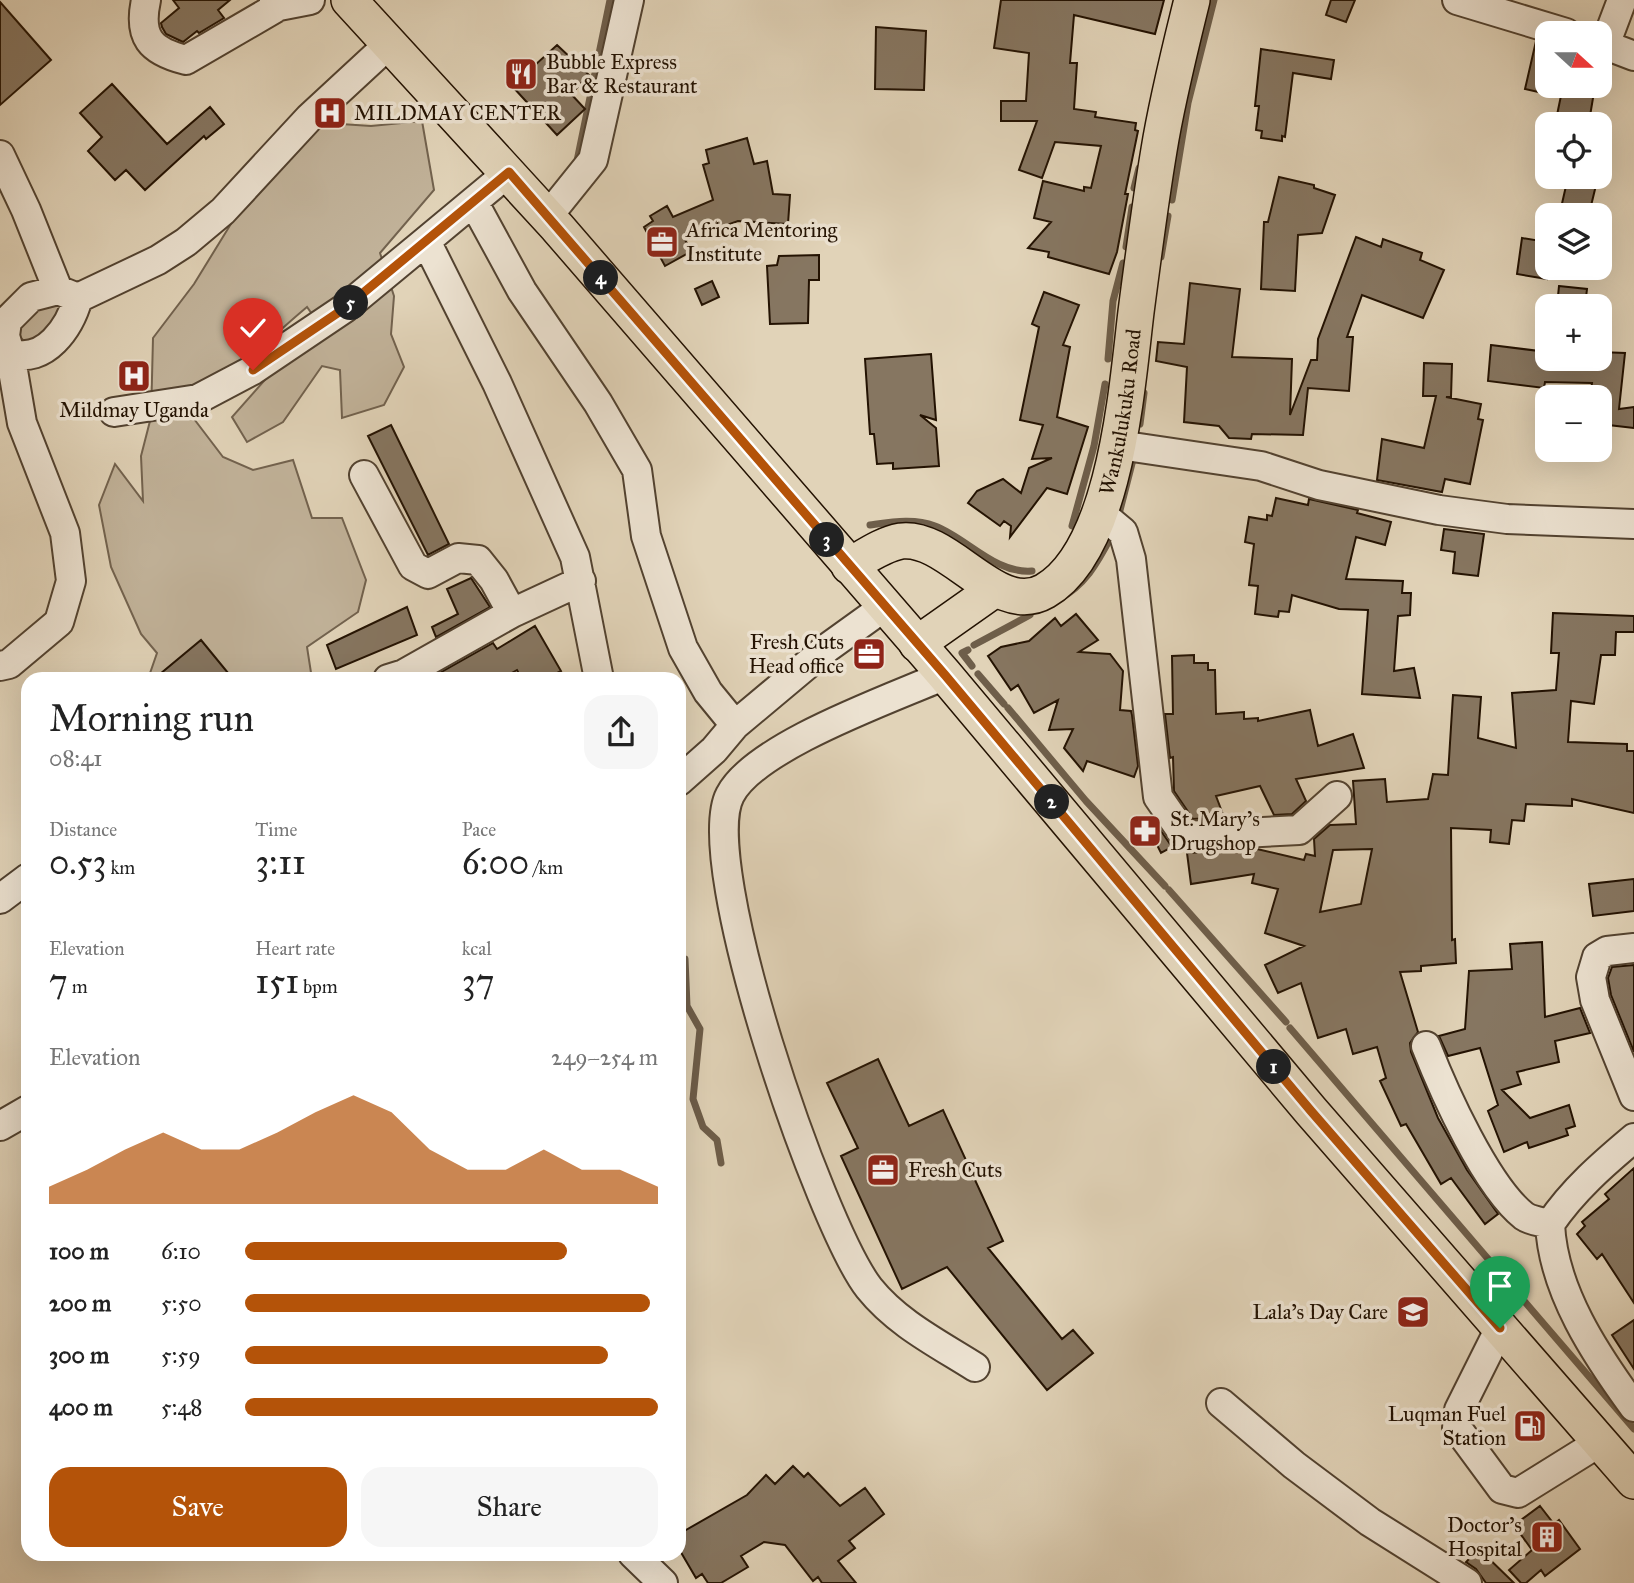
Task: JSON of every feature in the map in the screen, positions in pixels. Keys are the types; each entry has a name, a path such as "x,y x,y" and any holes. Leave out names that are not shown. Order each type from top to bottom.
{"main road":[{"path":"349,0 548,216 945,675 1311,1111 1634,1481"},
{"name":"Wankulukuku Road","path":"849,566 888,544 905,541 933,547 988,583 1018,596 1043,593 1064,575 1076,559 1099,512 1119,445 1159,147 1192,0"},
{"path":"917,643 988,583"}],"street":[{"path":"146,0 141,23 154,47 186,60 276,3 310,0"},
{"path":"548,216 593,160 629,0"},
{"path":"1457,0 1535,24"},
{"path":"1612,22 1622,0"},
{"path":"0,666 9,664 59,622 71,580 65,533 22,423 5,336 7,321 31,298 68,294 158,260 195,234 223,211 317,110 389,44"},
{"path":"1612,48 1634,56"},
{"path":"0,155 68,294 73,315 60,335 41,351 20,356 10,353"},
{"path":"114,412 198,399 253,370 345,308 509,172"},
{"path":"474,203 522,292 598,403 637,470 646,536 683,649 708,692 735,725"},
{"path":"426,241 497,383 575,557 598,672"},
{"path":"1119,445 1261,466 1319,485 1439,510 1507,519 1634,524"},
{"path":"364,475 412,566 428,574 458,558 478,560 494,580 512,613"},
{"path":"1099,512 1123,532 1130,559 1158,797 1185,836 1299,830 1337,796"},
{"path":"408,672 512,613 581,581"},
{"path":"686,775 714,750 735,725 827,648 884,607"},
{"path":"945,675 822,728 762,762 746,773 731,792 724,808 723,825 735,909 773,1064 792,1122 826,1205 868,1286 884,1304 919,1334 975,1367"},
{"path":"0,899 21,883"},
{"path":"1634,948 1607,951 1597,957 1591,977 1595,1000 1634,1096"},
{"path":"1426,1046 1465,1132 1512,1204 1527,1218 1550,1224"},
{"path":"0,1126 21,1114"},
{"path":"1634,1138 1572,1195 1550,1224 1556,1262 1580,1323 1634,1407"},
{"path":"1500,1328 1466,1392 1459,1410 1457,1429 1502,1489 1518,1493 1600,1442"},
{"path":"1221,1402 1294,1465 1370,1522 1467,1583"},
{"path":"640,1561 663,1583"}],"shaded area":[{"path":"422,121 434,190 380,253 394,296 391,334 404,367 384,405 342,418 340,370 322,366 283,422 247,442 232,417 317,321 307,307 188,411 223,457 253,470 293,460 312,518 342,518 366,580 358,612 307,647 311,672 150,672 157,653 141,634 111,567 99,505 115,464 143,501 141,456 151,417 153,338 194,284 245,201 311,122 371,126"},
{"path":"49,305 61,305 51,327 35,341 24,341 18,335 23,324 34,313"}],"building":[{"path":"173,0 230,0 218,10 224,18 199,33 197,31 183,42 166,34 161,23 179,8"},
{"path":"1001,0 1164,0 1155,34 1074,15 1070,63 1077,63 1074,109 1096,112 1095,117 1136,123 1135,130 1138,131 1117,252 1109,274 1048,257 1049,252 1028,248 1051,222 1034,218 1043,181 1084,191 1084,187 1091,188 1101,146 1055,142 1042,178 1019,170 1037,121 1001,121 1001,101 1026,101 1029,53 994,48"},
{"path":"1331,0 1355,0 1346,22 1326,15"},
{"path":"0,2 51,60 0,105"},
{"path":"876,27 926,31 924,90 875,89"},
{"path":"557,45 589,75 571,94 585,109 557,135 512,86"},
{"path":"1535,45 1535,91 1525,89"},
{"path":"1261,49 1334,60 1331,79 1293,73 1285,137 1282,136 1282,141 1261,138 1262,131 1256,130 1259,106 1255,106"},
{"path":"112,84 167,144 210,107 224,124 206,139 204,136 145,190 126,170 115,180 88,151 102,137 80,113"},
{"path":"1561,98 1593,98 1591,112 1558,112"},
{"path":"747,138 754,164 767,161 773,194 790,195 788,224 738,221 685,240 692,251 665,266 644,227 653,221 650,216 667,206 673,217 713,200 703,165 709,163 706,150"},
{"path":"1279,177 1314,185 1314,188 1335,195 1322,233 1298,235 1295,291 1261,289 1264,222 1268,222"},
{"path":"1565,189 1595,189 1592,203 1562,203"},
{"path":"1356,237 1381,247 1383,239 1422,253 1420,260 1444,270 1423,318 1362,295 1347,337 1353,337 1349,391 1308,388 1303,435 1252,434 1251,439 1229,438 1219,426 1184,422 1187,367 1156,361 1158,342 1184,344 1190,283 1240,289 1232,357 1292,359 1290,415 1311,360 1317,360 1318,339"},
{"path":"1522,238 1535,240 1535,277 1517,274"},
{"path":"819,255 819,280 809,280 808,323 770,324 767,266 777,265 779,256"},
{"path":"712,281 719,297 702,305 695,289"},
{"path":"1559,286 1587,289 1586,294 1558,294"},
{"path":"1044,292 1079,305 1063,345 1070,347 1057,417 1088,427 1067,494 1047,488 1010,537 1011,526 1004,521 1000,526 968,503 977,491 1003,479 1021,493 1029,468 1052,458 1032,459 1043,425 1020,420 1039,327 1032,324"},
{"path":"1491,345 1535,350 1535,371 1612,371 1612,352 1625,353 1619,409 1634,407 1634,428 1612,425 1612,385 1545,382 1544,385 1535,387 1488,381"},
{"path":"931,354 936,420 920,415 936,428 939,466 893,469 893,463 877,464 874,434 870,434 865,359"},
{"path":"1424,363 1452,364 1451,397 1446,397 1481,404 1478,419 1483,420 1470,484 1445,479 1442,492 1377,480 1382,439 1424,448 1436,396 1423,396"},
{"path":"391,425 449,544 428,555 368,436"},
{"path":"1276,498 1308,505 1309,499 1358,510 1357,513 1391,522 1385,545 1356,537 1346,579 1403,581 1402,593 1411,593 1410,615 1398,616 1394,671 1414,668 1420,698 1362,694 1368,610 1339,609 1292,595 1289,612 1279,611 1278,617 1255,614 1258,586 1249,585 1254,544 1245,542 1249,517 1267,520 1267,515 1272,516"},
{"path":"1444,529 1484,534 1478,576 1453,573 1455,552 1441,550"},
{"path":"471,578 490,607 436,637 432,627 458,614 447,589"},
{"path":"407,607 417,635 336,669 327,645"},
{"path":"1553,613 1634,616 1634,632 1616,632 1615,655 1601,655 1594,704 1571,701 1568,742 1627,744 1627,751 1634,751 1634,813 1572,799 1572,806 1526,804 1524,821 1512,820 1509,844 1490,842 1491,830 1451,828 1452,940 1455,939 1456,963 1421,966 1421,971 1400,972 1418,1032 1410,1043 1411,1052 1438,1118 1467,1170 1498,1214 1485,1224 1451,1178 1441,1184 1406,1124 1401,1126 1380,1081 1386,1078 1377,1047 1353,1054 1346,1029 1318,1038 1301,983 1278,993 1265,965 1304,946 1265,933 1278,889 1252,883 1254,874 1191,884 1187,853 1257,849 1304,860 1306,854 1315,856 1314,839 1330,825 1356,824 1353,781 1385,779 1387,802 1428,799 1433,774 1448,775 1453,695 1481,697 1478,738 1516,748 1512,693 1556,690 1559,653 1551,653","holes":["1372,849 1361,904 1320,912 1333,850"]},
{"path":"1076,614 1098,640 1079,652 1110,654 1123,671 1120,710 1131,711 1132,715 1138,766 1134,777 1087,761 1083,771 1064,748 1073,729 1049,730 1058,700 1034,713 1018,685 1011,690 988,656 1001,647 1029,641 1055,618 1061,626"},
{"path":"535,626 561,671 441,672 493,643 497,649"},
{"path":"201,640 227,672 162,672"},
{"path":"1194,655 1194,663 1208,663 1208,670 1215,670 1216,714 1244,712 1244,719 1258,718 1258,721 1310,710 1318,746 1353,734 1364,768 1296,779 1306,801 1292,814 1274,815 1260,786 1216,796 1224,817 1193,819 1174,791 1173,757 1170,758 1165,714 1173,714 1172,656"},
{"path":"1157,825 1172,847 1161,853 1149,829"},
{"path":"1634,879 1634,911 1593,916 1589,884"},
{"path":"1542,942 1545,1017 1580,1008 1590,1033 1555,1041 1559,1062 1517,1072 1521,1084 1502,1090 1530,1118 1569,1105 1575,1126 1566,1129 1568,1135 1529,1148 1527,1142 1504,1152 1488,1111 1498,1105 1480,1048 1448,1056 1439,1036 1465,1029 1469,971 1512,969 1510,944"},
{"path":"1634,965 1634,1052 1611,995 1608,978 1612,967"},
{"path":"878,1059 909,1126 943,1110 1003,1241 988,1248 1062,1339 1073,1330 1093,1353 1047,1390 947,1267 902,1289 841,1156 858,1148 827,1083"},
{"path":"1634,1168 1634,1303 1602,1254 1597,1259 1577,1234 1585,1226 1582,1222 1609,1199 1605,1194"},
{"path":"1634,1320 1634,1369 1612,1335"},
{"path":"793,1466 804,1477 808,1473 840,1506 865,1488 884,1514 849,1541 855,1548 838,1561 856,1583 822,1583 818,1577 813,1581 785,1545 764,1542 741,1556 748,1567 721,1583 708,1583 702,1574 696,1578 686,1561 686,1530 747,1495 766,1475 775,1484"},
{"name":"Doctor's Hospital","path":"1540,1506 1554,1524 1559,1520 1580,1549 1545,1576 1541,1570 1526,1583 1521,1583 1509,1570 1532,1550 1514,1525"},
{"path":"1479,1549 1514,1583 1486,1583 1476,1569 1466,1562"}],"waterway":[{"path":"577,161 610,0"},
{"path":"1172,200 1188,103 1214,0"},
{"path":"1134,188 1139,168"},
{"path":"1126,247 1132,207"},
{"path":"1161,257 1168,216"},
{"path":"1108,359 1113,301 1123,263"},
{"path":"1072,526 1094,446 1105,384"},
{"path":"1140,424 1144,393"},
{"path":"1118,518 1135,452"},
{"path":"870,525 903,521 935,526 993,561 1006,567 1032,571"},
{"path":"1058,600 1076,588 1089,573 1111,537"},
{"path":"974,645 1030,615"},
{"path":"968,650 962,653 972,666"},
{"path":"978,674 1004,704"},
{"path":"1008,708 1086,801 1165,886"},
{"path":"1169,890 1286,1022"},
{"path":"686,982 687,1006 700,1029 693,1099 703,1127 717,1140 721,1163"},
{"path":"1290,1028 1634,1429"}],"place":[{"name":"Bubble Express Bar & Restaurant","path":"521,74"},
{"name":"MILDMAY CENTER","path":"330,113"},
{"name":"Africa Mentoring Institute","path":"662,242"},
{"name":"Mildmay Uganda","path":"134,376"},
{"name":"Fresh Cuts Head office","path":"869,654"},
{"name":"St. Mary's Drugshop","path":"1145,831"},
{"name":"Fresh Cuts","path":"883,1170"},
{"name":"Lala's Day Care","path":"1413,1312"},
{"name":"Luqman Fuel Station","path":"1530,1426"},
{"name":"Doctor's Hospital","path":"1547,1537"}],"route":[{"path":"253,370 345,308 509,172 945,675 1311,1111 1500,1328"}]}
